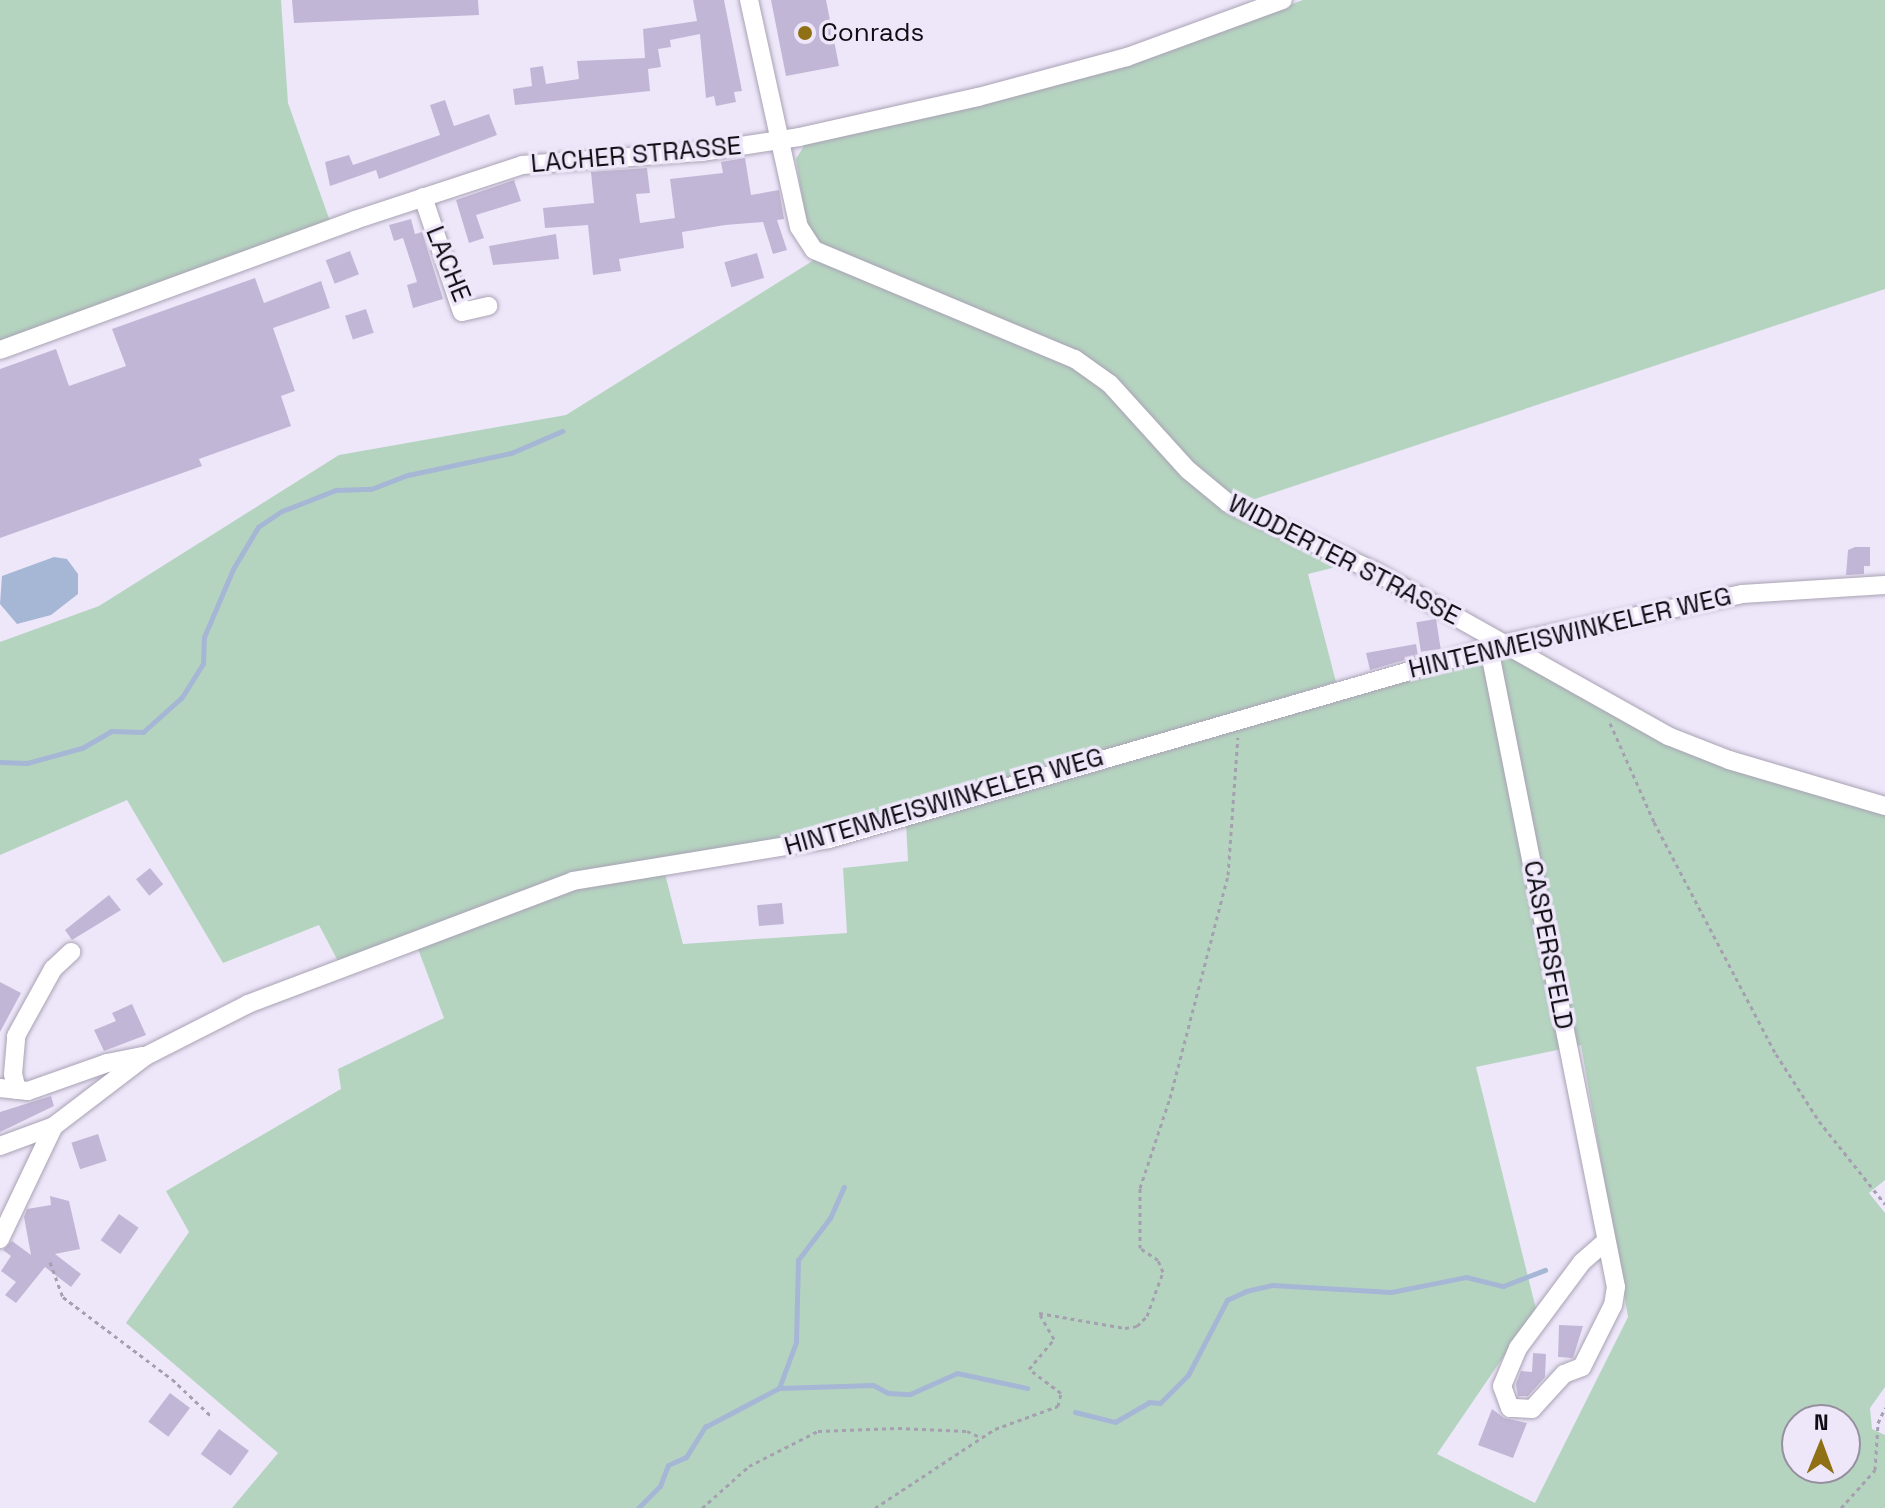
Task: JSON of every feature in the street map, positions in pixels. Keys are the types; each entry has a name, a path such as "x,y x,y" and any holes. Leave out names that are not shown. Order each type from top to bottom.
{"street":[{"name":"WIDDERTER STRASSE","path":"749,0 799,227 814,250 1084,364 1110,384 1188,470 1228,503 1376,572 1496,646 1703,751 1885,806"},
{"name":"LACHER STRASSE","path":"0,350 423,197 543,160 701,152 782,140 978,97 1127,57 1283,0"},
{"name":"LACHE","path":"423,197 462,312 488,306"},
{"name":"HINTENMEISWINKELER WEG","path":"0,1146 54,1126 146,1056 268,995 556,886 813,843 1238,717 1496,646 1711,598 1885,585"},
{"name":"CASPERSFELD","path":"1496,646 1615,1295 1582,1367 1564,1374 1532,1409 1510,1408 1503,1400 1502,1386 1518,1348 1582,1262 1605,1242"},
{"path":"71,952 53,969 16,1036 9,1089 34,1090 107,1063 146,1056"},
{"path":"0,1239 54,1126"}],"path":[{"path":"1603,700 1637,787 1776,1054 1827,1131 1885,1204"},
{"path":"875,1508 981,1438 1060,1403 1058,1390 1030,1372 1030,1363 1054,1339 1039,1313 1133,1328 1147,1316 1161,1281 1160,1263 1139,1243 1140,1188 1170,1098 1228,875 1238,717"},
{"path":"50,1262 63,1297 182,1386 211,1416"},
{"path":"1841,1508 1875,1470 1878,1429 1885,1408"},
{"path":"702,1508 749,1466 818,1431 855,1427 958,1430 981,1438"},
{"path":"1878,1429 1885,1434"}],"green space":[{"path":"0,0 281,0 288,103 331,224 0,342"},
{"path":"1303,0 1885,0 1885,289 1243,503 1211,483 1113,377 818,242 806,223 796,159 805,144 1149,56"},
{"path":"814,260 1069,363 1094,379 1190,482 1344,565 1308,574 1336,682 833,833 583,873 339,963 319,925 223,963 127,800 0,855 0,642 99,606 339,455 566,415"},
{"path":"1489,656 1511,656 1683,749 1885,813 1885,1180 1869,1193 1885,1213 1885,1387 1870,1408 1872,1429 1885,1435 1885,1508 232,1508 278,1453 126,1323 189,1232 166,1191 341,1089 338,1069 444,1018 418,949 542,896 664,870 683,944 847,933 843,868 908,861 906,823","holes":["1581,1045 1628,1317 1535,1503 1437,1454 1536,1309 1476,1067"]}],"water":[{"path":"54,557 67,559 78,574 78,594 51,615 17,624 0,604 2,576"}],"building":[{"path":"292,0 478,0 479,15 294,23"},
{"path":"693,0 724,0 742,91 734,92 736,102 716,106 714,96 706,98 700,34 670,40 671,47 658,49 661,67 648,69 650,91 515,105 513,89 532,86 530,68 543,66 546,84 579,79 577,61 645,58 643,29 697,21"},
{"name":"Conrads","path":"771,0 826,0 839,66 786,76"},
{"path":"445,100 454,126 489,114 497,135 379,179 376,170 330,186 325,162 349,155 353,165 440,135 430,105"},
{"path":"745,158 751,195 779,190 784,219 777,220 787,250 773,254 763,222 725,225 682,232 684,248 619,259 621,271 593,275 588,225 545,228 543,208 594,203 591,172 647,168 650,193 636,194 640,223 675,218 670,179 723,173 721,162"},
{"path":"514,180 521,201 476,215 484,238 469,243 456,200"},
{"path":"411,219 415,234 422,232 443,299 413,308 407,285 417,282 403,238 394,241 389,225"},
{"path":"556,234 559,259 493,265 489,246"},
{"path":"350,251 359,274 335,284 326,260"},
{"path":"757,253 764,278 731,287 724,262"},
{"path":"255,278 264,303 321,281 330,308 273,328 295,391 281,396 291,426 199,459 202,466 0,538 0,369 56,349 69,386 126,366 112,329"},
{"path":"366,309 374,333 353,340 345,316"},
{"path":"1870,547 1870,566 1864,566 1864,574 1846,575 1848,550"},
{"path":"1436,619 1441,649 1421,652 1416,622"},
{"path":"1416,644 1418,656 1370,670 1366,653"},
{"path":"150,868 163,884 149,896 136,879"},
{"path":"109,895 121,910 72,940 65,930"},
{"path":"782,903 784,924 759,926 757,905"},
{"path":"0,982 21,993 0,1032"},
{"path":"132,1004 146,1035 104,1051 94,1030 116,1021 112,1013"},
{"path":"51,1096 54,1106 0,1132 0,1112"},
{"path":"98,1134 107,1161 80,1169 71,1143"},
{"path":"50,1196 69,1201 80,1249 55,1254 81,1274 71,1287 45,1267 16,1303 5,1295 16,1282 1,1271 11,1256 3,1250 12,1241 31,1255 24,1217 27,1209 51,1205"},
{"path":"119,1214 139,1228 120,1254 101,1240"},
{"path":"1559,1325 1583,1326 1573,1358 1558,1357"},
{"path":"1533,1353 1546,1354 1545,1377 1528,1396 1518,1396 1516,1384 1521,1371 1532,1372"},
{"path":"170,1393 190,1408 168,1437 148,1422"},
{"path":"1492,1409 1504,1418 1527,1423 1513,1458 1478,1445"},
{"path":"219,1429 249,1451 231,1476 201,1454"}],"waterway":[{"path":"0,762 27,763 82,748 111,731 143,732 182,697 203,663 204,637 233,569 258,527 282,511 336,490 371,489 408,475 511,453 562,431"},
{"path":"779,1388 796,1342 798,1260 830,1218 844,1187"},
{"path":"1075,1412 1115,1422 1149,1402 1160,1403 1188,1375 1227,1300 1246,1291 1272,1285 1391,1292 1466,1277 1503,1286 1545,1270"},
{"path":"638,1508 660,1486 668,1465 686,1457 705,1427 779,1388 873,1385 888,1393 910,1394 957,1373 1027,1388"}],"place":[{"name":"Conrads","path":"805,33"}]}
